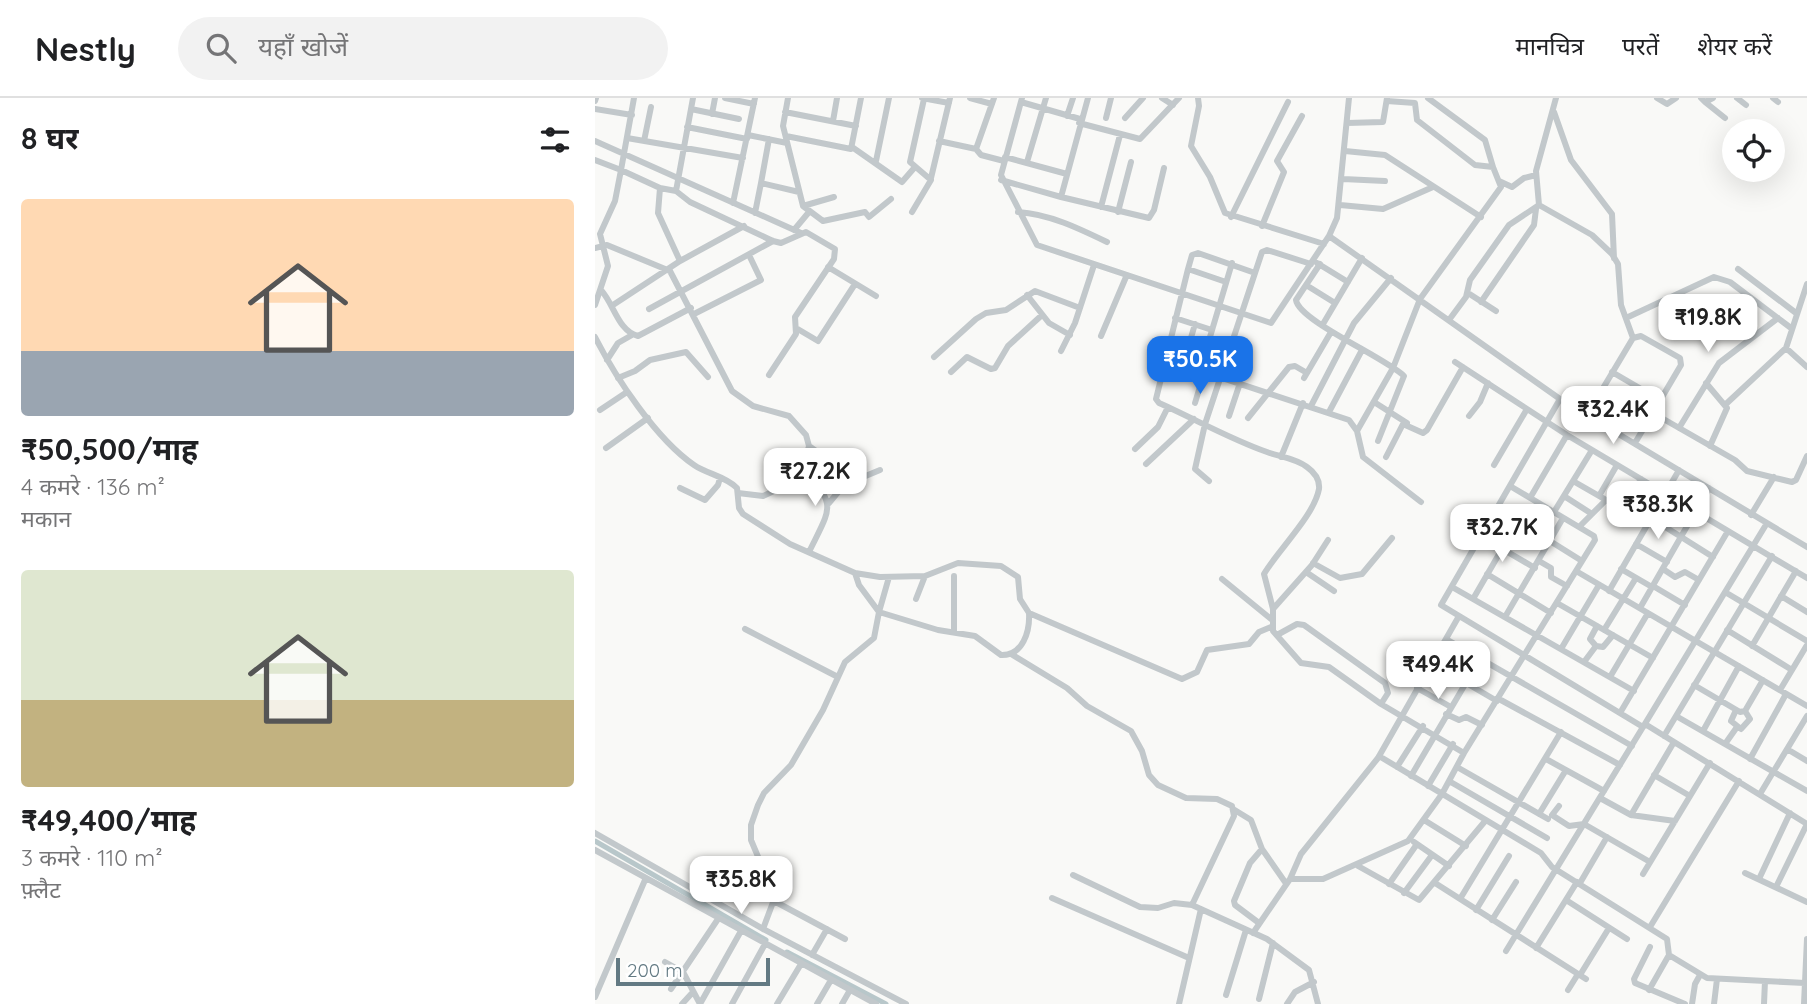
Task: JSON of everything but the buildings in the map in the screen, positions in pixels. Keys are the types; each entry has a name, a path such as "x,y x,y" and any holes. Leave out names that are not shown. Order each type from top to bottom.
{"street":[{"path":"595,306 608,266 598,227 615,201 634,98"},
{"path":"676,191 693,98"},
{"path":"712,114 715,98"},
{"path":"725,98 755,101 733,203"},
{"path":"788,98 785,112 786,140 803,206 809,212 823,221 865,212 869,217 891,199"},
{"path":"833,121 836,98"},
{"path":"852,147 861,98"},
{"path":"876,161 889,98"},
{"path":"912,212 931,178 949,101 923,98 910,162 931,178"},
{"path":"970,98 993,101 976,149"},
{"path":"1027,162 1046,98"},
{"path":"1067,116 1073,98"},
{"path":"1061,197 1079,121 1088,98"},
{"path":"1106,118 1111,98"},
{"path":"1125,118 1143,98"},
{"path":"1162,98 1173,105"},
{"path":"1179,98 1140,139 1120,135 1022,100 1001,180 1037,245 1219,307 1275,321 1315,263"},
{"path":"1198,98 1200,103 1191,146 1210,177 1219,205 1231,217 1324,244"},
{"path":"1349,98 1340,205 1329,236 1296,304 1331,332 1393,368 1405,380 1378,441"},
{"path":"1357,431 1393,368 1420,299 1500,191 1485,140 1428,98"},
{"path":"1481,302 1535,225 1538,207 1536,175 1556,98"},
{"path":"1657,98 1667,104 1677,98"},
{"path":"1737,98 1746,105"},
{"path":"1347,122 1383,122 1387,99 1415,101 1417,121 1475,165 1493,167"},
{"path":"1706,99 1725,118"},
{"path":"1231,217 1288,102"},
{"path":"644,141 651,107"},
{"path":"691,108 739,119"},
{"path":"595,109 632,115"},
{"path":"1553,110 1571,160 1612,214 1614,258 1626,318 1633,338"},
{"path":"785,112 856,126"},
{"path":"1262,226 1283,172 1277,161 1302,116"},
{"path":"687,127 747,137 847,149 852,147 876,161 902,182 915,167"},
{"path":"1101,207 1120,135"},
{"path":"627,138 743,158"},
{"path":"755,213 769,139"},
{"path":"595,141 625,152 678,180 798,232 811,233 835,249 828,267 795,317 796,328 769,375"},
{"path":"939,141 976,149 981,155 1027,162 1067,174"},
{"path":"1345,151 1385,155 1481,217"},
{"path":"595,160 660,188 676,191 690,202 781,243 798,232 809,212"},
{"path":"1118,212 1131,162"},
{"path":"1001,180 1142,218 1152,216 1164,168"},
{"path":"1499,181 1512,187 1524,178 1536,175"},
{"path":"1343,179 1385,181"},
{"path":"761,183 799,192"},
{"path":"1340,205 1383,209 1433,187"},
{"path":"660,188 658,213 680,261"},
{"path":"803,206 834,197"},
{"path":"1538,207 1592,235 1614,258"},
{"path":"1449,320 1468,293 1470,280 1509,225 1538,207"},
{"path":"1018,212 1038,214 1077,227 1107,242"},
{"path":"613,305 680,261 744,226"},
{"path":"1329,236 1560,399 1807,547"},
{"path":"649,309 683,293 773,241"},
{"path":"595,248 603,244 667,270 683,293 702,339 732,391 753,407 789,416 806,435 809,446 841,469"},
{"path":"1209,481 1194,465 1262,252 1267,250 1315,263 1348,282"},
{"path":"595,338 618,378 648,418 694,465 734,484 739,508 743,514 790,544 855,573 889,577 925,576 958,563 1006,567 1018,577 1020,599 1029,613 1182,679 1197,672 1207,650 1249,644 1271,623 1273,609 1263,574 1316,499 1319,489 1315,474 1306,466 1205,424 1156,399 1155,393 1192,255 1198,253 1255,273"},
{"path":"595,359 605,356 618,343 632,335 645,334 761,280 749,255"},
{"path":"1322,324 1362,258"},
{"path":"1228,356 1207,350 1232,263"},
{"path":"1061,351 1070,335 1094,265"},
{"path":"828,267 876,296"},
{"path":"1188,269 1226,282"},
{"path":"1738,270 1796,313"},
{"path":"1101,336 1126,277"},
{"path":"1626,318 1714,277 1730,282 1791,328"},
{"path":"1311,406 1344,339 1391,278"},
{"path":"796,328 818,341 855,284"},
{"path":"1726,404 1786,348 1807,284"},
{"path":"1306,285 1335,303"},
{"path":"601,290 613,305 624,328 632,335"},
{"path":"934,358 976,319 986,313 1006,310 1027,295 1041,291 1080,307"},
{"path":"1468,293 1496,312"},
{"path":"1027,295 1041,315 1070,335"},
{"path":"951,372 967,357 991,369 995,368 1008,346 1041,315"},
{"path":"1175,318 1212,330"},
{"path":"1679,428 1727,354 1778,318"},
{"path":"1195,324 1182,365 1349,420 1357,431 1363,457 1421,502"},
{"path":"1248,418 1289,367 1295,366 1305,376 1331,332"},
{"path":"1587,415 1633,338 1641,336 1682,361 1635,443"},
{"path":"1786,348 1807,367"},
{"path":"1329,412 1362,350"},
{"path":"618,378 635,371 650,360 686,352 708,377"},
{"path":"1455,362 1567,435 1807,578"},
{"path":"1374,402 1425,432 1463,367"},
{"path":"1612,372 1660,400"},
{"path":"1195,403 1204,373"},
{"path":"1229,416 1240,383"},
{"path":"1469,416 1480,402 1488,383"},
{"path":"1706,383 1726,404 1726,413 1710,446"},
{"path":"600,410 627,391"},
{"path":"1560,399 1441,605 1807,824 1776,887"},
{"path":"1281,457 1303,403"},
{"path":"1135,449 1158,427 1168,407"},
{"path":"1494,465 1527,409"},
{"path":"1653,413 1747,471 1792,482 1804,472 1807,456"},
{"path":"606,448 648,418"},
{"path":"1146,464 1194,419"},
{"path":"1387,457 1401,426 1407,423"},
{"path":"1530,499 1567,435"},
{"path":"738,493 771,494 799,467 809,446"},
{"path":"1554,512 1592,450"},
{"path":"1579,527 1592,514 1602,498 1617,465"},
{"path":"799,467 816,482 829,503"},
{"path":"809,552 828,513 829,503 844,485 880,470"},
{"path":"1609,590 1679,470"},
{"path":"1751,515 1774,477"},
{"path":"680,488 705,500 718,485 720,478"},
{"path":"1624,510 1641,479"},
{"path":"1573,481 1624,510 1682,536 1713,556"},
{"path":"1287,881 1318,881 1358,866 1409,839 1442,794 1464,753 1582,561 1595,537 1510,486"},
{"path":"1640,608 1709,488"},
{"path":"1564,496 1592,514"},
{"path":"1505,617 1563,517"},
{"path":"1506,951 1767,523"},
{"path":"1620,713 1728,530"},
{"path":"1482,537 1535,568"},
{"path":"1313,563 1340,578 1362,574 1392,538"},
{"path":"1273,609 1306,572 1328,540"},
{"path":"1550,541 1582,561"},
{"path":"1636,544 1667,562"},
{"path":"1473,599 1502,549"},
{"path":"1664,736 1772,556"},
{"path":"1539,561 1551,568 1551,577 1567,586"},
{"path":"1621,569 1685,605"},
{"path":"1663,569 1675,577 1685,572 1699,580"},
{"path":"1576,571 1807,706"},
{"path":"1752,646 1796,571"},
{"path":"1306,572 1334,591"},
{"path":"855,573 859,585 879,612 975,636 1001,656 1011,654 1027,636 1029,613"},
{"path":"1487,574 1551,613"},
{"path":"916,599 925,576"},
{"path":"954,576 954,632"},
{"path":"845,939 774,901 751,840 751,825 761,797 791,765 823,710 837,676 851,655 874,638 889,577"},
{"path":"1613,635 1603,648 1596,646 1590,639 1624,599 1636,578"},
{"path":"1222,579 1271,623 1277,635 1301,663 1329,667 1381,704 1435,733 1464,753"},
{"path":"1561,649 1599,585"},
{"path":"1452,587 1633,691"},
{"path":"1725,592 1807,643 1750,759"},
{"path":"1781,596 1807,612"},
{"path":"1557,603 1653,659"},
{"path":"1610,677 1648,613"},
{"path":"1226,995 1250,931 1259,923 1301,855 1379,756 1459,616"},
{"path":"1277,635 1297,624 1304,625 1385,683 1388,693 1381,704"},
{"path":"745,629 837,676"},
{"path":"1727,630 1792,670"},
{"path":"1446,639 1632,746"},
{"path":"1584,662 1596,646"},
{"path":"1011,654 1067,688 1087,706 1131,731 1142,751 1149,775 1158,785 1186,798 1225,802 1251,820 1262,849 1287,881"},
{"path":"1411,776 1480,659"},
{"path":"1432,663 1620,765"},
{"path":"1703,731 1739,666"},
{"path":"1745,710 1763,680"},
{"path":"1694,685 1735,710 1745,710"},
{"path":"1417,688 1451,707"},
{"path":"1735,710 1731,720 1743,729 1750,719 1745,710"},
{"path":"1447,714 1459,720 1466,716 1482,725"},
{"path":"1677,716 1807,791"},
{"path":"1760,794 1805,724 1807,716"},
{"path":"1397,767 1423,726"},
{"path":"1725,744 1737,727"},
{"path":"1460,899 1521,803 1561,733"},
{"path":"1631,814 1674,742"},
{"path":"1428,786 1453,744"},
{"path":"1787,749 1807,761"},
{"path":"1379,756 1541,853 1547,863 1668,940 1669,955 1649,990"},
{"path":"1546,759 1631,814 1675,821"},
{"path":"1643,874 1710,764"},
{"path":"1457,767 1548,819"},
{"path":"1539,814 1566,770"},
{"path":"1654,775 1690,796"},
{"path":"1449,781 1547,838"},
{"path":"1650,927 1739,781"},
{"path":"1559,806 1552,815 1569,826 1584,824 1650,862"},
{"path":"1192,905 1234,816 1233,809"},
{"path":"1759,879 1790,813"},
{"path":"1424,820 1466,846"},
{"path":"1358,866 1419,900 1486,820"},
{"path":"595,833 763,929 906,1004"},
{"path":"1536,948 1607,837"},
{"path":"1409,839 1449,866"},
{"path":"1388,884 1417,844"},
{"path":"1259,923 1235,905 1234,901 1250,863 1262,849"},
{"path":"595,850 645,880 876,1004"},
{"path":"1404,893 1432,855"},
{"path":"1476,910 1509,856"},
{"path":"1745,873 1807,902"},
{"path":"1073,875 1140,907 1158,908 1174,903 1192,905 1273,943 1309,970 1318,1004"},
{"path":"595,997 645,880"},
{"path":"1492,920 1516,882"},
{"path":"1434,883 1581,976"},
{"path":"1052,898 1189,958"},
{"path":"1566,900 1627,939"},
{"path":"763,929 774,901"},
{"path":"1179,1004 1201,909"},
{"path":"671,989 718,919"},
{"path":"1568,990 1581,976 1609,928"},
{"path":"812,955 827,929"},
{"path":"700,1004 741,931"},
{"path":"1804,1004 1807,939"},
{"path":"1259,999 1273,943"},
{"path":"733,1004 765,944"},
{"path":"1650,947 1634,981 1685,1004"},
{"path":"1669,955 1700,975 1717,979 1805,984"},
{"path":"665,962 683,972 700,1004"},
{"path":"777,1004 801,964"},
{"path":"595,969 604,974"},
{"path":"1692,1004 1695,984 1700,975"},
{"path":"1714,1004 1717,979"},
{"path":"817,1004 831,981"},
{"path":"1764,1004 1765,981"},
{"path":"1287,1004 1291,995 1314,982"},
{"path":"842,1004 850,990"},
{"path":"682,1004 693,992"}],"waterway":[{"path":"595,841 766,940"},
{"path":"787,952 886,1004"}]}
